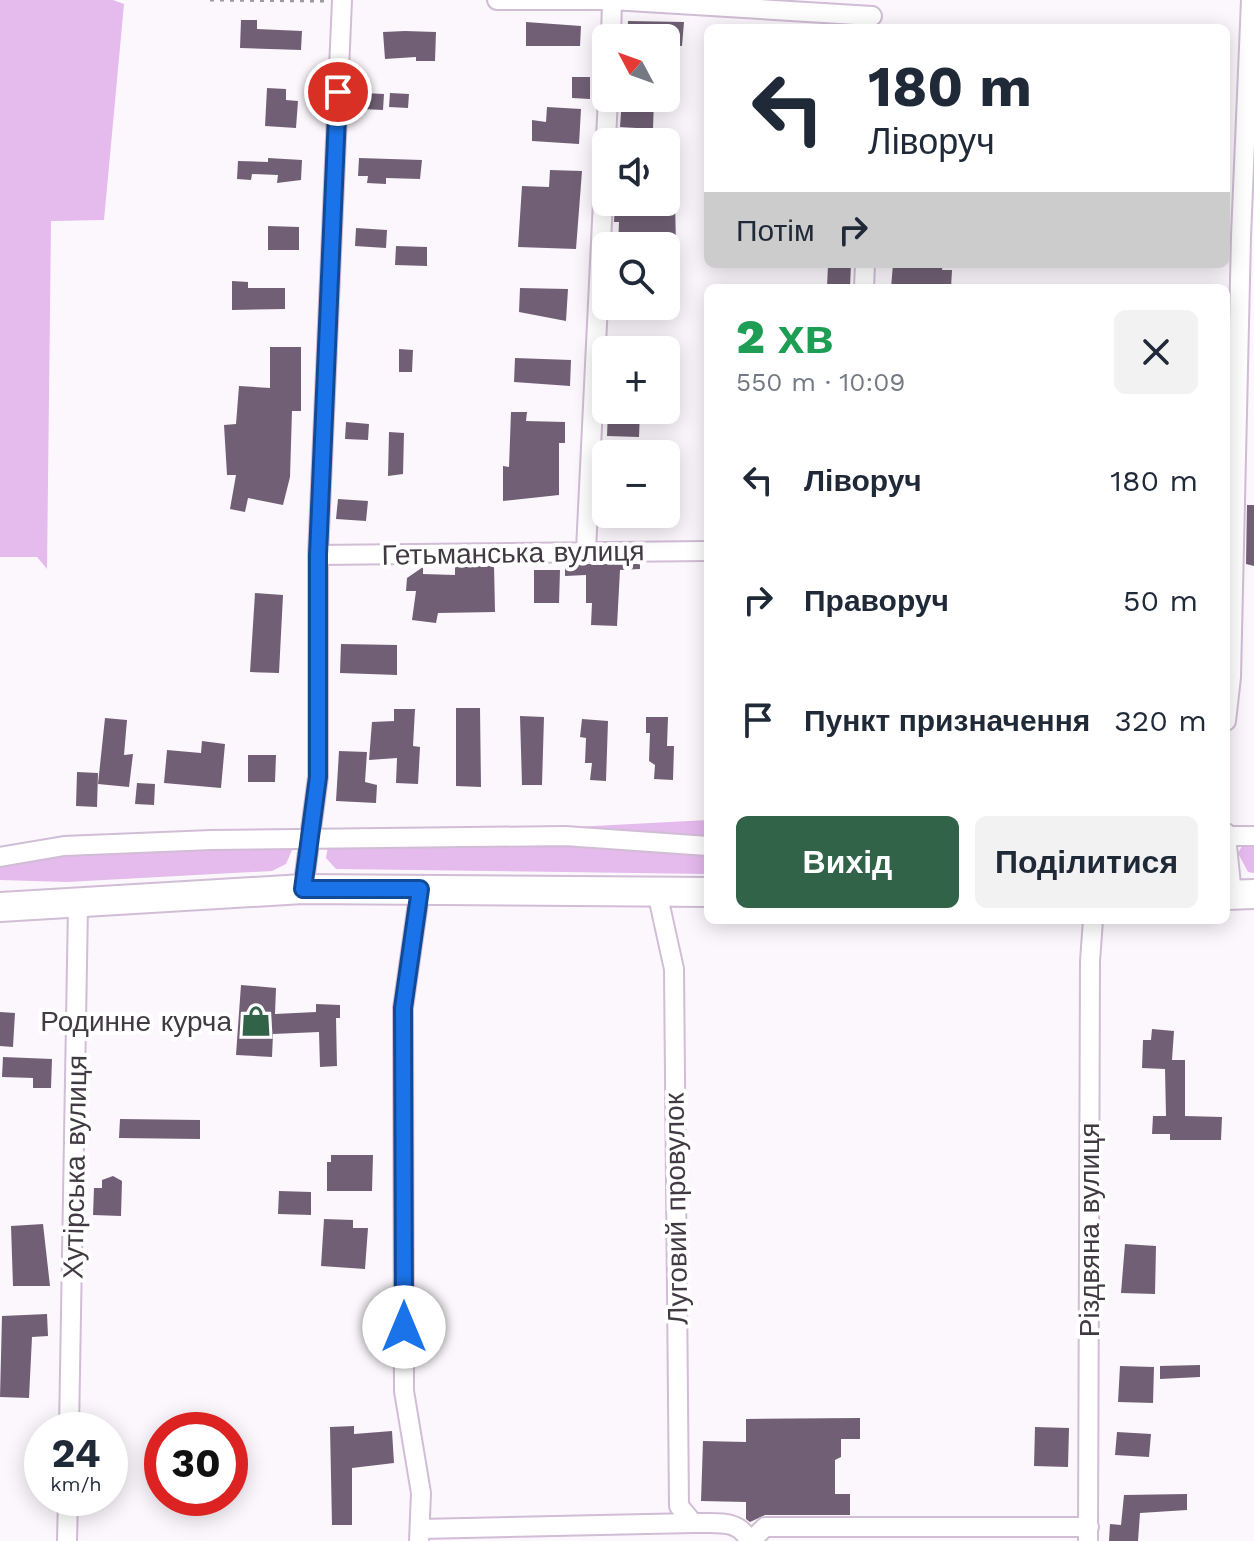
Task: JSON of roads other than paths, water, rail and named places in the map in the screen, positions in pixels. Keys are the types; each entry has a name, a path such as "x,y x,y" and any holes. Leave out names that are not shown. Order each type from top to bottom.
{"main road":[{"path":"0,907 78,905 303,889 704,892"}],"street":[{"path":"303,889 318,777 318,555 339,0"},
{"path":"497,0 612,0 872,15"},
{"path":"611,24 612,0"},
{"path":"1230,673 1241,236 1251,0"},
{"path":"586,550 607,112"},
{"name":"Гетьманська вулиця","path":"318,555 704,551"},
{"path":"1230,835 1254,836"},
{"path":"0,857 64,846 311,839 565,836 704,846"},
{"path":"1230,853 1237,895"},
{"path":"420,889 403,1008 404,1391 421,1493 419,1535 693,1523 734,1524 745,1532 750,1541 765,1527 1088,1534"},
{"name":"Луговий провулок","path":"657,892 674,969 679,1506 693,1523"},
{"name":"Хутірська вулиця","path":"69,1412 78,905"},
{"name":"Різдвяна вулиця","path":"1088,1534 1093,924"},
{"path":"67,1541 68,1516"}],"place":[{"name":"Родинне курча","path":"256,1021"}]}
